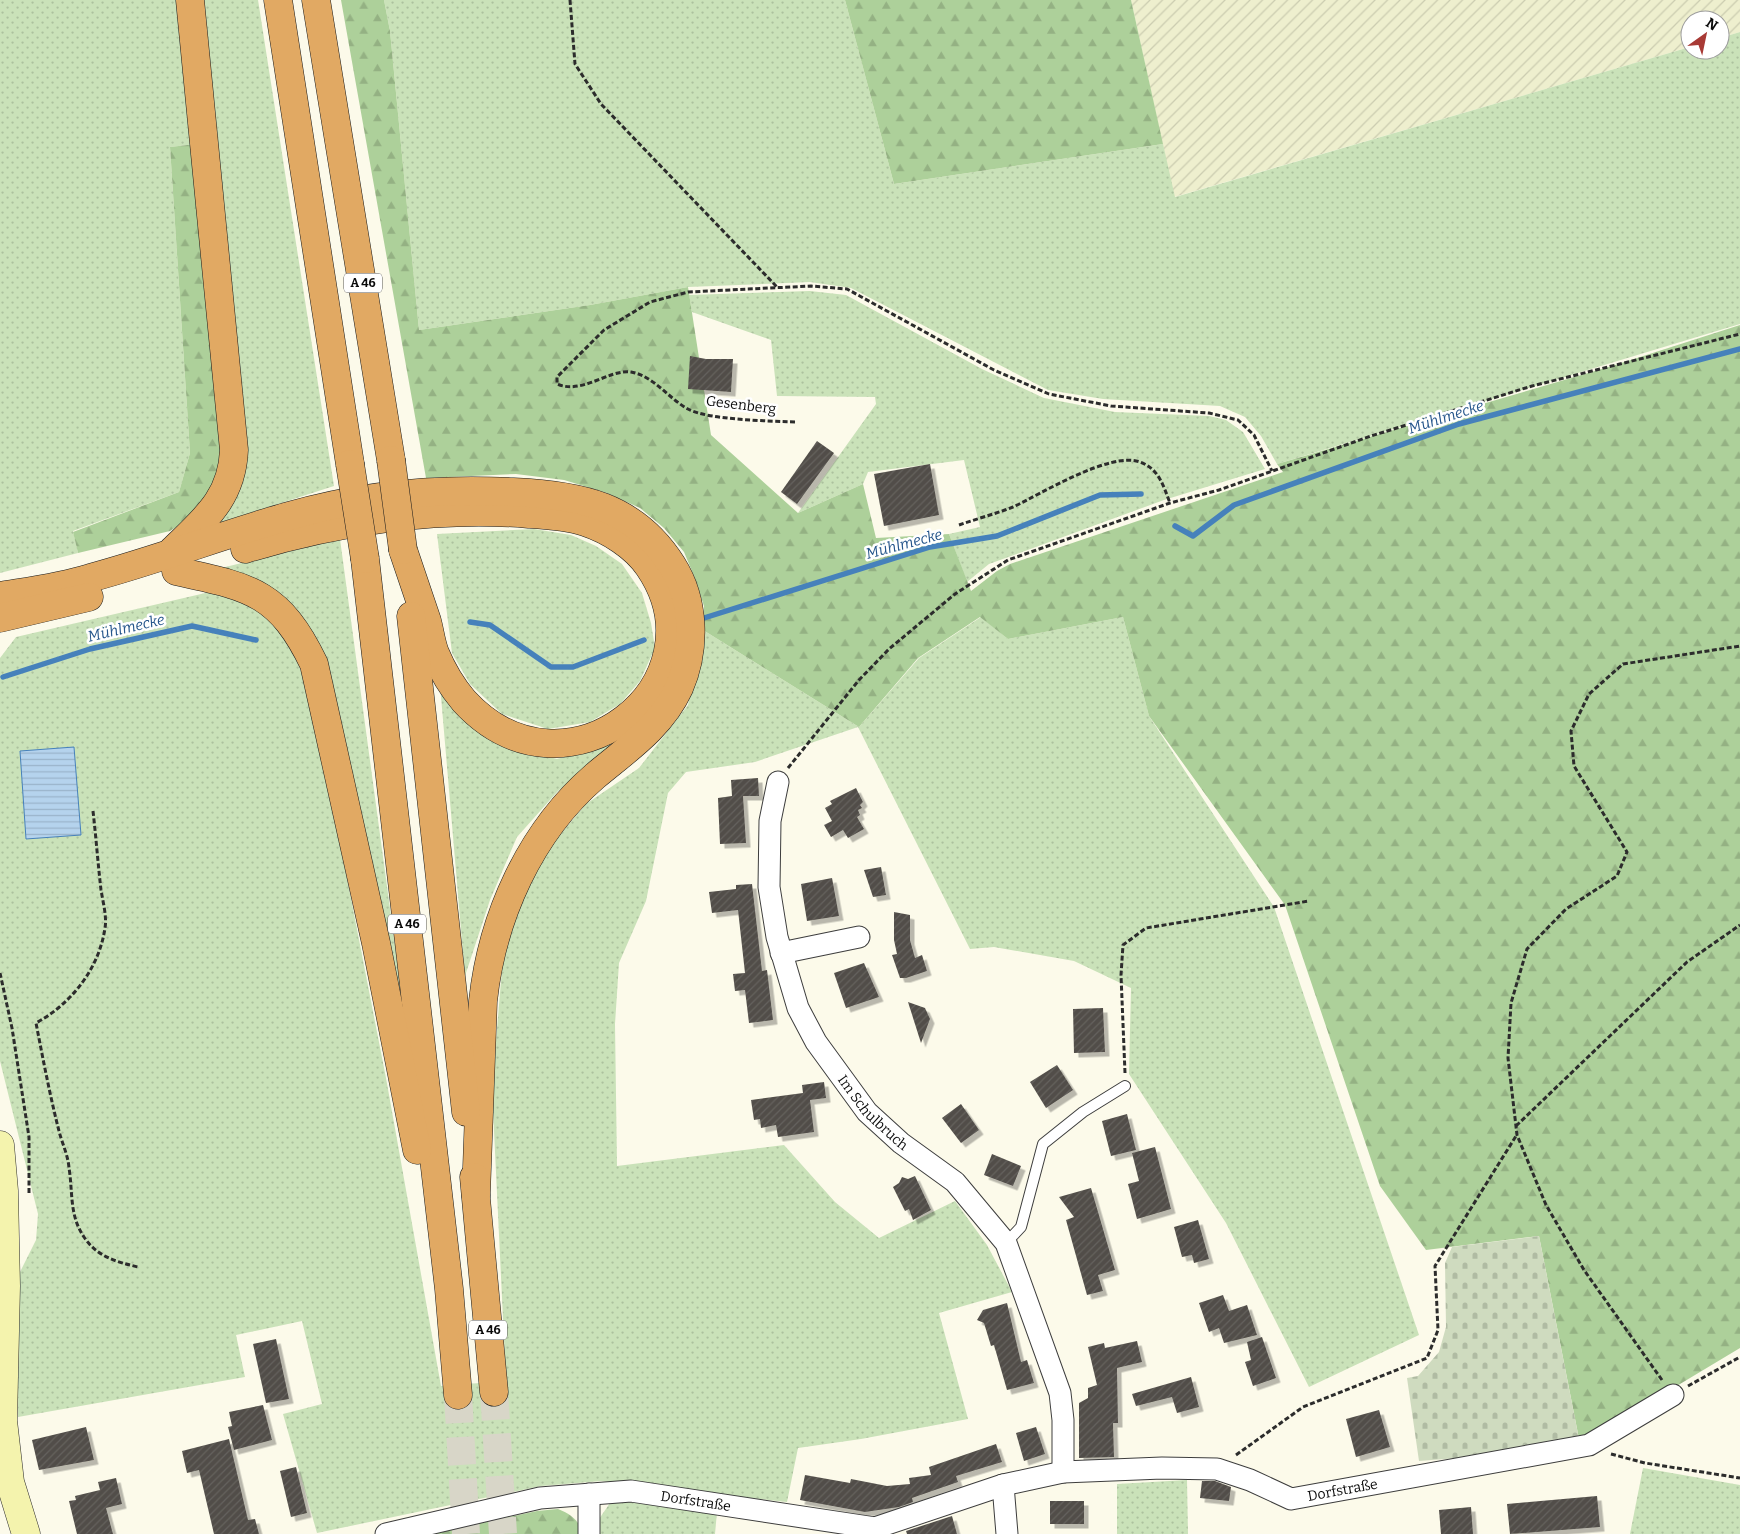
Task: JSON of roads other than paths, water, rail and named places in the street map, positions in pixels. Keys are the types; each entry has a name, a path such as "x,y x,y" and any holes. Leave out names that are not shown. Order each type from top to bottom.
{"highway":[{"path":"172,563 225,493 231,477 234,457 233,430 190,0"},
{"name":"A 46","path":"278,0 365,559 449,1289 458,1395"},
{"name":"A 46","path":"316,0 391,460 403,550 476,1195 494,1392"},
{"path":"0,618 87,598 291,515 400,494 495,491 540,493 585,500 611,509 650,536 677,572 689,607 691,631 686,668 678,689 667,708 645,735 579,792 544,834 519,877 497,929 486,979 484,1001 476,1195"},
{"path":"0,596 387,519 485,511 566,518 583,522 618,538 649,566 662,595 669,628 665,660 659,678 636,711 618,725 596,737 573,743 547,743 526,740 500,730 480,716 463,700 443,669 434,652 430,632 403,550"},
{"path":"172,563 242,586 257,594 275,607 291,624 303,641 314,664 376,943 422,1174 449,1289"}],"main road":[{"path":"0,1145 4,1191 6,1286 3,1421 5,1483 26,1534"}],"street":[{"name":"Im Schulbruch","path":"778,782 770,821 770,887 776,937 798,1008 816,1042 867,1112 901,1143 955,1182 1006,1244 1060,1393 1063,1420 1063,1472"},
{"path":"781,953 859,937"},
{"name":"Dorfstraße","path":"386,1534 540,1498 631,1491 876,1531 1003,1486 1063,1472 1162,1468 1217,1469 1250,1480 1291,1498 1589,1445 1673,1395"},
{"path":"1003,1486 1007,1534"},
{"path":"589,1494 589,1534"}],"lane":[{"path":"1006,1244 1021,1226 1043,1144 1083,1112 1125,1086"}],"water":[{"path":"74,747 81,835 26,839 20,751"}],"waterway":[{"name":"Mühlmecke","path":"1175,526 1193,536 1234,505 1459,424 1740,349"},
{"name":"Mühlmecke","path":"704,618 930,547 997,536 1100,495 1141,494"},
{"name":"Mühlmecke","path":"470,622 490,625 551,667 573,667 644,640"},
{"name":"Mühlmecke","path":"3,677 90,649 192,626 256,640"}],"tunnel":[{"path":"494,1392 503,1534"},
{"path":"458,1395 466,1534"}]}
